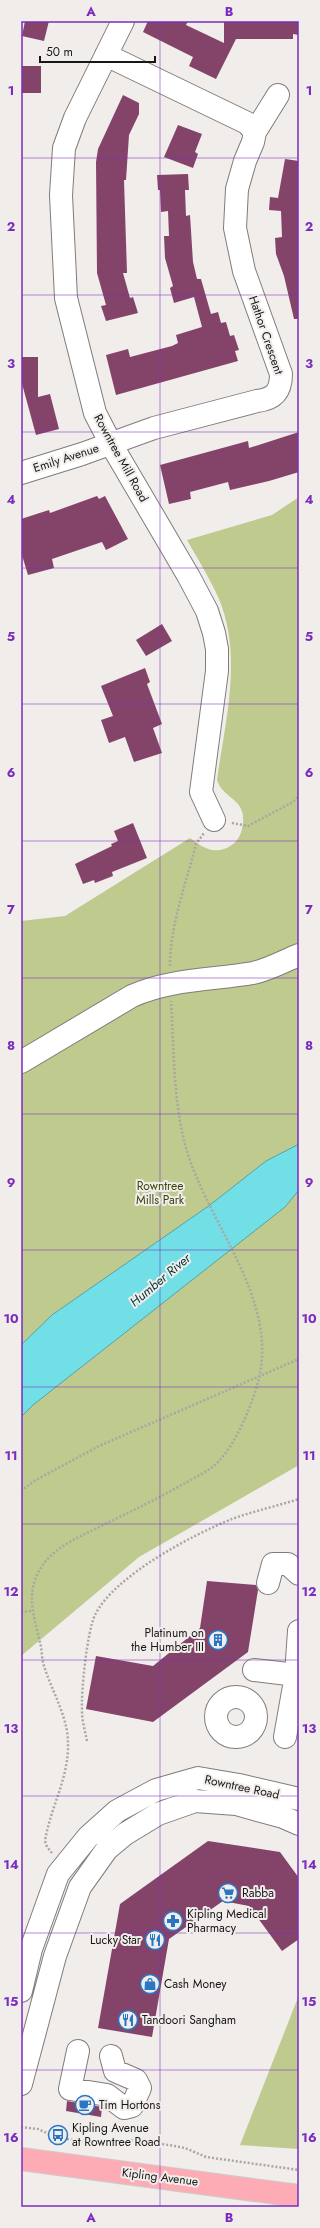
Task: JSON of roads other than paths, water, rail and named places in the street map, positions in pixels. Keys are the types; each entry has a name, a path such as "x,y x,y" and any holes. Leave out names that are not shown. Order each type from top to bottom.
{"main road":[{"name":"Kipling Avenue","path":"21,2159 299,2196"}],"street":[{"name":"Rowntree Mill Road","path":"123,21 69,132 62,169 66,298 95,413 111,444 189,577 207,611 214,633 217,649 217,671 201,792 214,820"},
{"path":"106,55 247,123 255,132"},
{"name":"Hathor Crescent","path":"111,444 154,428 257,401 269,400 277,394 281,384 281,374 244,271 235,228 237,189 254,142 255,132 278,95"},
{"name":"Emily Avenue","path":"21,473 111,444"},
{"path":"21,1062 132,996 149,988 255,973 299,955"},
{"path":"268,1583 273,1564 288,1564 299,1574"},
{"path":"256,1720 292,1738 299,1631"},
{"path":"254,1670 296,1675"},
{"name":"Rowntree Road","path":"21,1991 31,1949 58,1874 88,1838 117,1811 156,1790 198,1778 239,1785 299,1799"},
{"name":"Rowntree Road","path":"21,2084 55,1956 80,1887 107,1849 125,1834 158,1814 195,1801 236,1804 283,1817 299,1824"},
{"path":"31,1949 55,1956"},
{"path":"78,2051 70,2089 107,2095 124,2108 132,2106 140,2088 136,2080 115,2071 111,2056"}],"water":[{"name":"Humber River","path":"299,1144 299,1190 285,1207 33,1405 21,1417 21,1345 52,1315 210,1205 266,1161"}],"place":[{"name":"Platinum on the Humber III","path":"218,1640"},
{"name":"Rabba","path":"228,1893"},
{"name":"Kipling Medical Pharmacy","path":"173,1921"},
{"name":"Lucky Star","path":"155,1940"},
{"name":"Cash Money","path":"150,1984"},
{"name":"Tandoori Sangham","path":"128,2020"},
{"name":"Tim Hortons","path":"85,2105"},
{"name":"Kipling Avenue at Rowntree Road","path":"58,2135"}],"park label":[{"name":"Rowntree Mills Park","path":"160,1193"}]}
